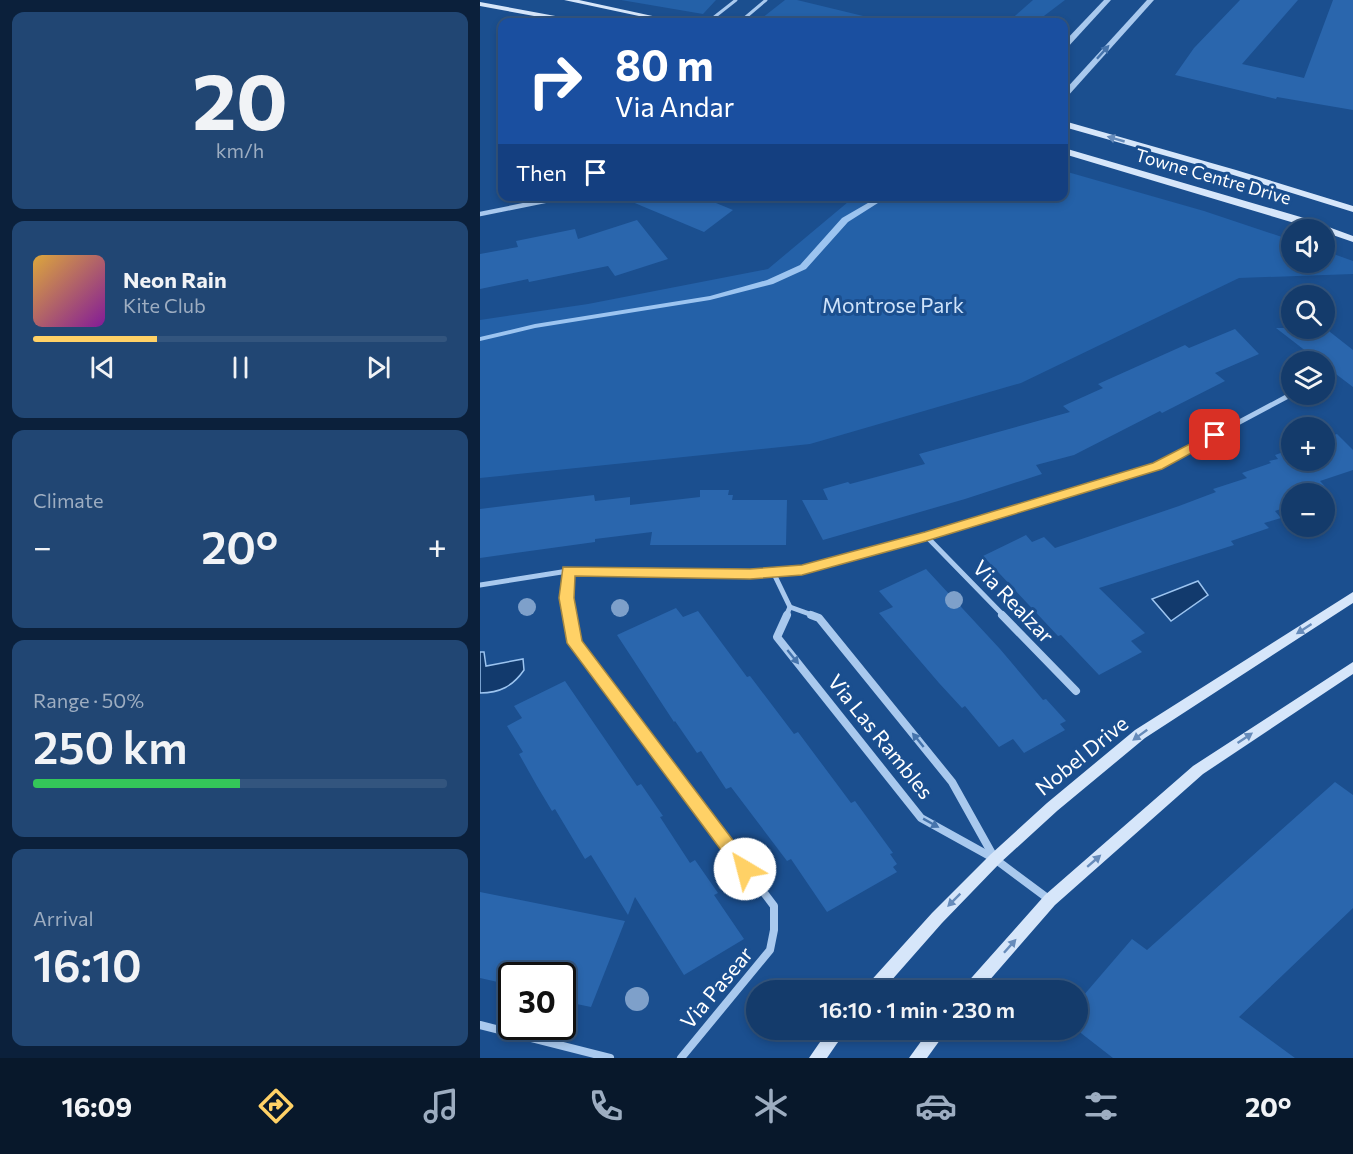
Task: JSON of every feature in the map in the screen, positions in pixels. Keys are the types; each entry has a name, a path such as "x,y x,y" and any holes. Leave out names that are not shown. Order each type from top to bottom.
{"main road":[{"path":"568,0 656,18"},
{"path":"480,4 555,18"},
{"name":"Towne Centre Drive","path":"1068,125 1353,209"},
{"name":"Towne Centre Drive","path":"1068,152 1225,198 1353,239"},
{"name":"Nobel Drive","path":"882,980 937,918 995,859 1052,807 1140,734 1353,597"},
{"path":"980,980 1050,900 1198,770 1353,667"},
{"path":"817,1058 831,1040"},
{"path":"917,1058 931,1040"}],"street":[{"path":"1068,42 1108,0"},
{"path":"1068,91 1150,0"},
{"path":"480,214 544,201"},
{"path":"480,585 568,571 774,574 802,570 926,536 1157,466 1281,400"},
{"name":"Via Realzar","path":"926,536 1076,691"},
{"name":"Via Pasear","path":"568,571 567,598 574,643 774,906 774,930 770,950 681,1058"},
{"path":"774,574 790,607"},
{"name":"Via Las Rambles","path":"995,859 952,782 819,618 790,607 777,637 921,818 995,859 1050,900"},
{"path":"480,1025 610,1058"}],"lane":[{"path":"713,18 736,0"},
{"path":"745,18 766,0"}],"green space":[{"path":"621,0 716,0 703,14"},
{"path":"785,0 797,0 871,18 762,18"},
{"path":"1033,0 1065,0 1041,18 1013,18"},
{"name":"Montrose Park","path":"1068,172 1204,211 1281,237 1281,273 1335,273 1335,255 1353,261 1353,274 1239,278 1021,383 810,444 480,478 480,320 588,304 768,269 849,201 1068,201"}],"shaded area":[{"path":"1198,581 1208,595 1171,621 1152,599"},
{"path":"480,652 484,652 486,666 523,659 524,670 505,688 480,693"}],"building":[{"path":"1240,0 1298,0 1242,64 1304,78 1333,0 1353,0 1353,110 1277,97 1276,99 1175,75 1194,48"},
{"path":"630,201 711,201 733,210 704,232"},
{"path":"637,220 668,259 615,276 608,266 480,289 480,254 518,247 516,241 575,229 578,239"},
{"path":"1235,329 1259,354 1215,373 1225,381 1074,455 1036,465 1042,474 823,540 802,500 828,500 823,489 925,464 919,454 1070,412 1063,406 1103,388 1098,384 1185,345 1189,348"},
{"path":"1335,336 1353,350 1353,387 1335,373 1335,351 1306,351 1290,339 1335,339"},
{"path":"1335,435 1353,450 1353,470 1320,481 1322,483 1281,483 1281,509 1275,511 1281,518 1264,523 1269,528 1231,541 1234,545 1099,588 1145,633 1131,641 1142,652 1099,675 1061,635 1058,636 983,556 1026,535 1032,542 1044,537 1055,548 1179,506 1216,492 1213,489 1247,478 1242,473 1271,463 1269,461 1278,459 1275,455 1281,453 1281,471 1335,471"},
{"path":"700,490 729,490 728,495 733,495 732,500 787,500 786,545 650,545 652,532 480,558 480,509 594,495 595,501 630,497 630,505 700,497"},
{"path":"926,569 1000,649 1043,700 1046,699 1066,721 1060,724 1065,730 1024,753 1013,739 999,747 965,706 962,708 939,683 879,613 893,607 879,591"},
{"path":"676,608 683,617 698,611 747,677 750,676 794,734 798,732 851,803 855,801 893,853 890,854 897,864 893,867 897,872 827,912 791,859 787,861 731,787 726,789 701,751 697,753 617,635"},
{"path":"565,681 637,786 641,784 663,816 660,817 690,863 695,860 718,893 714,895 744,939 684,975 635,897 628,915 591,855 585,859 555,809 552,811 537,786 519,754 523,752 507,726 522,718 514,706"},
{"path":"1335,782 1353,795 1353,908 1239,1017 1295,1058 1113,1058 1088,1039 1088,990 1132,939 1147,950"},
{"path":"480,892 625,921 591,1007 576,1004 576,962 498,962 498,982 480,978"}],"waterway":[{"path":"480,339 535,326 710,298 770,282 803,267 845,220 877,201"}],"route":[{"path":"745,869 574,643 567,598 568,571 774,574 802,570 926,536 1157,466 1215,435"}]}
